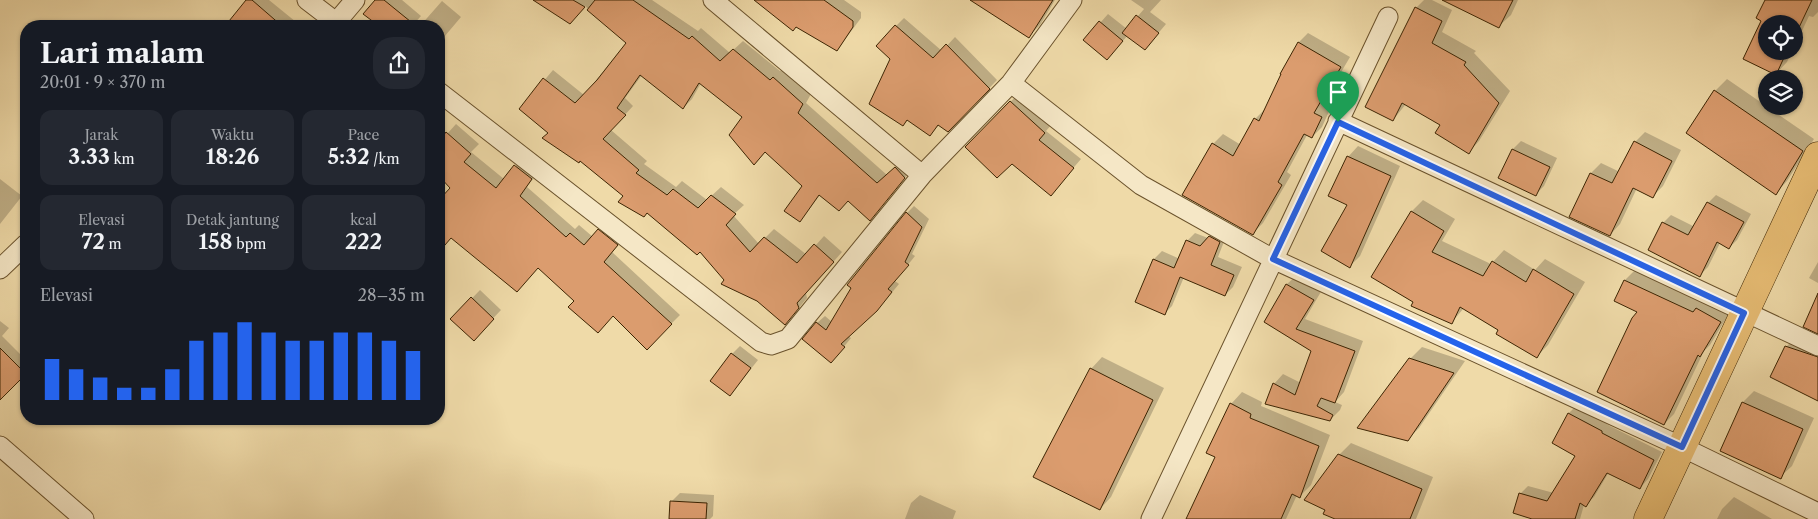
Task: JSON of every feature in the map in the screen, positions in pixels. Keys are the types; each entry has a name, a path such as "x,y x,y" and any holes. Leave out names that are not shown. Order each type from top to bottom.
{"main road":[{"path":"1648,519 1814,165"}],"street":[{"path":"307,0 331,20"},
{"path":"341,20 355,0"},
{"path":"713,0 922,175"},
{"path":"445,101 761,342 771,345 788,339 922,175 1011,82 1072,0"},
{"path":"1151,519 1388,16"},
{"path":"1011,82 1141,186 1273,259 1682,447 1818,513"},
{"path":"1338,122 1818,346"},
{"path":"0,269 20,250"},
{"path":"0,446 84,519"}],"building":[{"path":"246,0 252,0 275,20 230,20"},
{"path":"375,0 384,0 409,20 371,20 363,14"},
{"path":"533,0 573,0 585,7 570,24"},
{"path":"595,0 633,0 689,39 692,36 720,61 733,49 770,80 773,77 803,104 798,113 877,183 895,167 905,178 870,221 848,201 839,211 819,195 800,222 784,211 802,186 765,152 754,165 729,135 742,117 699,83 683,109 640,75 617,108 626,115 603,139 639,170 636,173 667,195 673,189 698,208 711,195 736,214 726,225 750,252 764,237 797,263 814,244 834,262 797,303 799,308 785,325 757,301 721,284 724,280 700,252 697,255 647,213 644,217 618,202 623,196 580,161 579,163 542,138 548,133 519,109 543,78 575,103 597,80 626,43 587,10"},
{"path":"754,0 824,0 853,21 853,27 837,51 796,27 793,31"},
{"path":"970,0 1053,0 1029,38"},
{"path":"1442,0 1513,0 1499,28"},
{"path":"1765,0 1812,0 1803,19 1803,15 1758,15 1758,19 1756,18"},
{"path":"1415,7 1442,21 1432,43 1466,62 1464,65 1499,103 1469,154 1435,133 1440,125 1402,103 1393,121 1365,107"},
{"path":"1136,15 1159,33 1145,50 1122,33"},
{"path":"1099,21 1123,41 1107,60 1083,40"},
{"path":"895,25 933,58 946,44 990,89 948,132 938,125 930,136 907,120 903,126 869,104 890,59 876,46"},
{"path":"1758,27 1758,60 1783,60 1778,70 1766,70 1743,59"},
{"path":"1298,42 1341,67 1314,113 1322,117 1312,138 1304,134 1278,182 1282,185 1253,235 1182,195 1212,143 1233,156 1254,118 1259,121 1280,74"},
{"path":"1714,90 1803,151 1776,195 1686,133"},
{"path":"1010,101 1045,133 1039,140 1074,168 1051,196 1012,164 997,178 965,147"},
{"path":"446,132 471,154 464,162 496,188 514,165 532,179 520,196 566,237 570,233 584,245 598,229 618,245 604,262 672,324 647,350 613,316 598,333 568,307 574,301 538,268 517,292 451,238 445,245 445,193 450,188 445,183"},
{"path":"1634,141 1672,161 1653,198 1633,188 1610,236 1569,217 1590,173 1612,183"},
{"path":"1512,149 1550,167 1536,196 1498,178"},
{"path":"1347,156 1391,176 1350,268 1321,251 1347,205 1328,196"},
{"path":"1707,202 1744,222 1729,249 1717,242 1700,277 1648,250 1662,222 1688,235"},
{"path":"1411,211 1444,231 1432,252 1483,276 1492,261 1526,282 1533,269 1574,294 1537,358 1496,334 1498,330 1460,307 1452,324 1411,306 1413,302 1371,277"},
{"path":"906,212 922,227 905,262 909,265 888,289 892,292 877,311 841,344 845,347 831,363 802,339 816,322 826,330 851,288 847,285"},
{"path":"1209,236 1220,242 1211,265 1234,275 1225,296 1180,277 1165,315 1135,302 1153,259 1174,268 1186,240 1200,246"},
{"path":"1624,280 1693,312 1696,308 1721,322 1700,357 1698,355 1664,425 1597,392 1632,318 1637,312 1614,301"},
{"path":"1286,284 1314,300 1296,329 1355,351 1335,403 1321,398 1317,406 1333,415 1330,421 1265,404 1273,383 1295,395 1311,351 1264,322"},
{"path":"1818,293 1818,334 1803,327"},
{"path":"471,297 494,319 474,341 450,319"},
{"path":"1785,346 1818,357 1818,401 1770,377"},
{"path":"0,348 20,368 20,380 0,400"},
{"path":"731,353 751,368 730,396 710,381"},
{"path":"1409,358 1454,373 1408,441 1357,428"},
{"path":"1090,368 1153,400 1100,510 1033,477"},
{"path":"1742,402 1803,429 1781,479 1720,451"},
{"path":"1230,403 1251,414 1250,418 1319,446 1300,498 1292,494 1281,519 1186,519 1215,457 1206,453"},
{"path":"1568,413 1654,460 1640,489 1607,473 1586,507 1580,503 1575,519 1532,519 1513,513 1519,493 1547,501 1575,456 1552,443"},
{"path":"1338,454 1422,489 1410,519 1335,519 1323,514 1325,510 1304,500"},
{"path":"670,501 707,503 706,519 669,519"}],"route":[{"path":"1338,122 1744,313 1682,447 1273,259 1338,122"}]}
